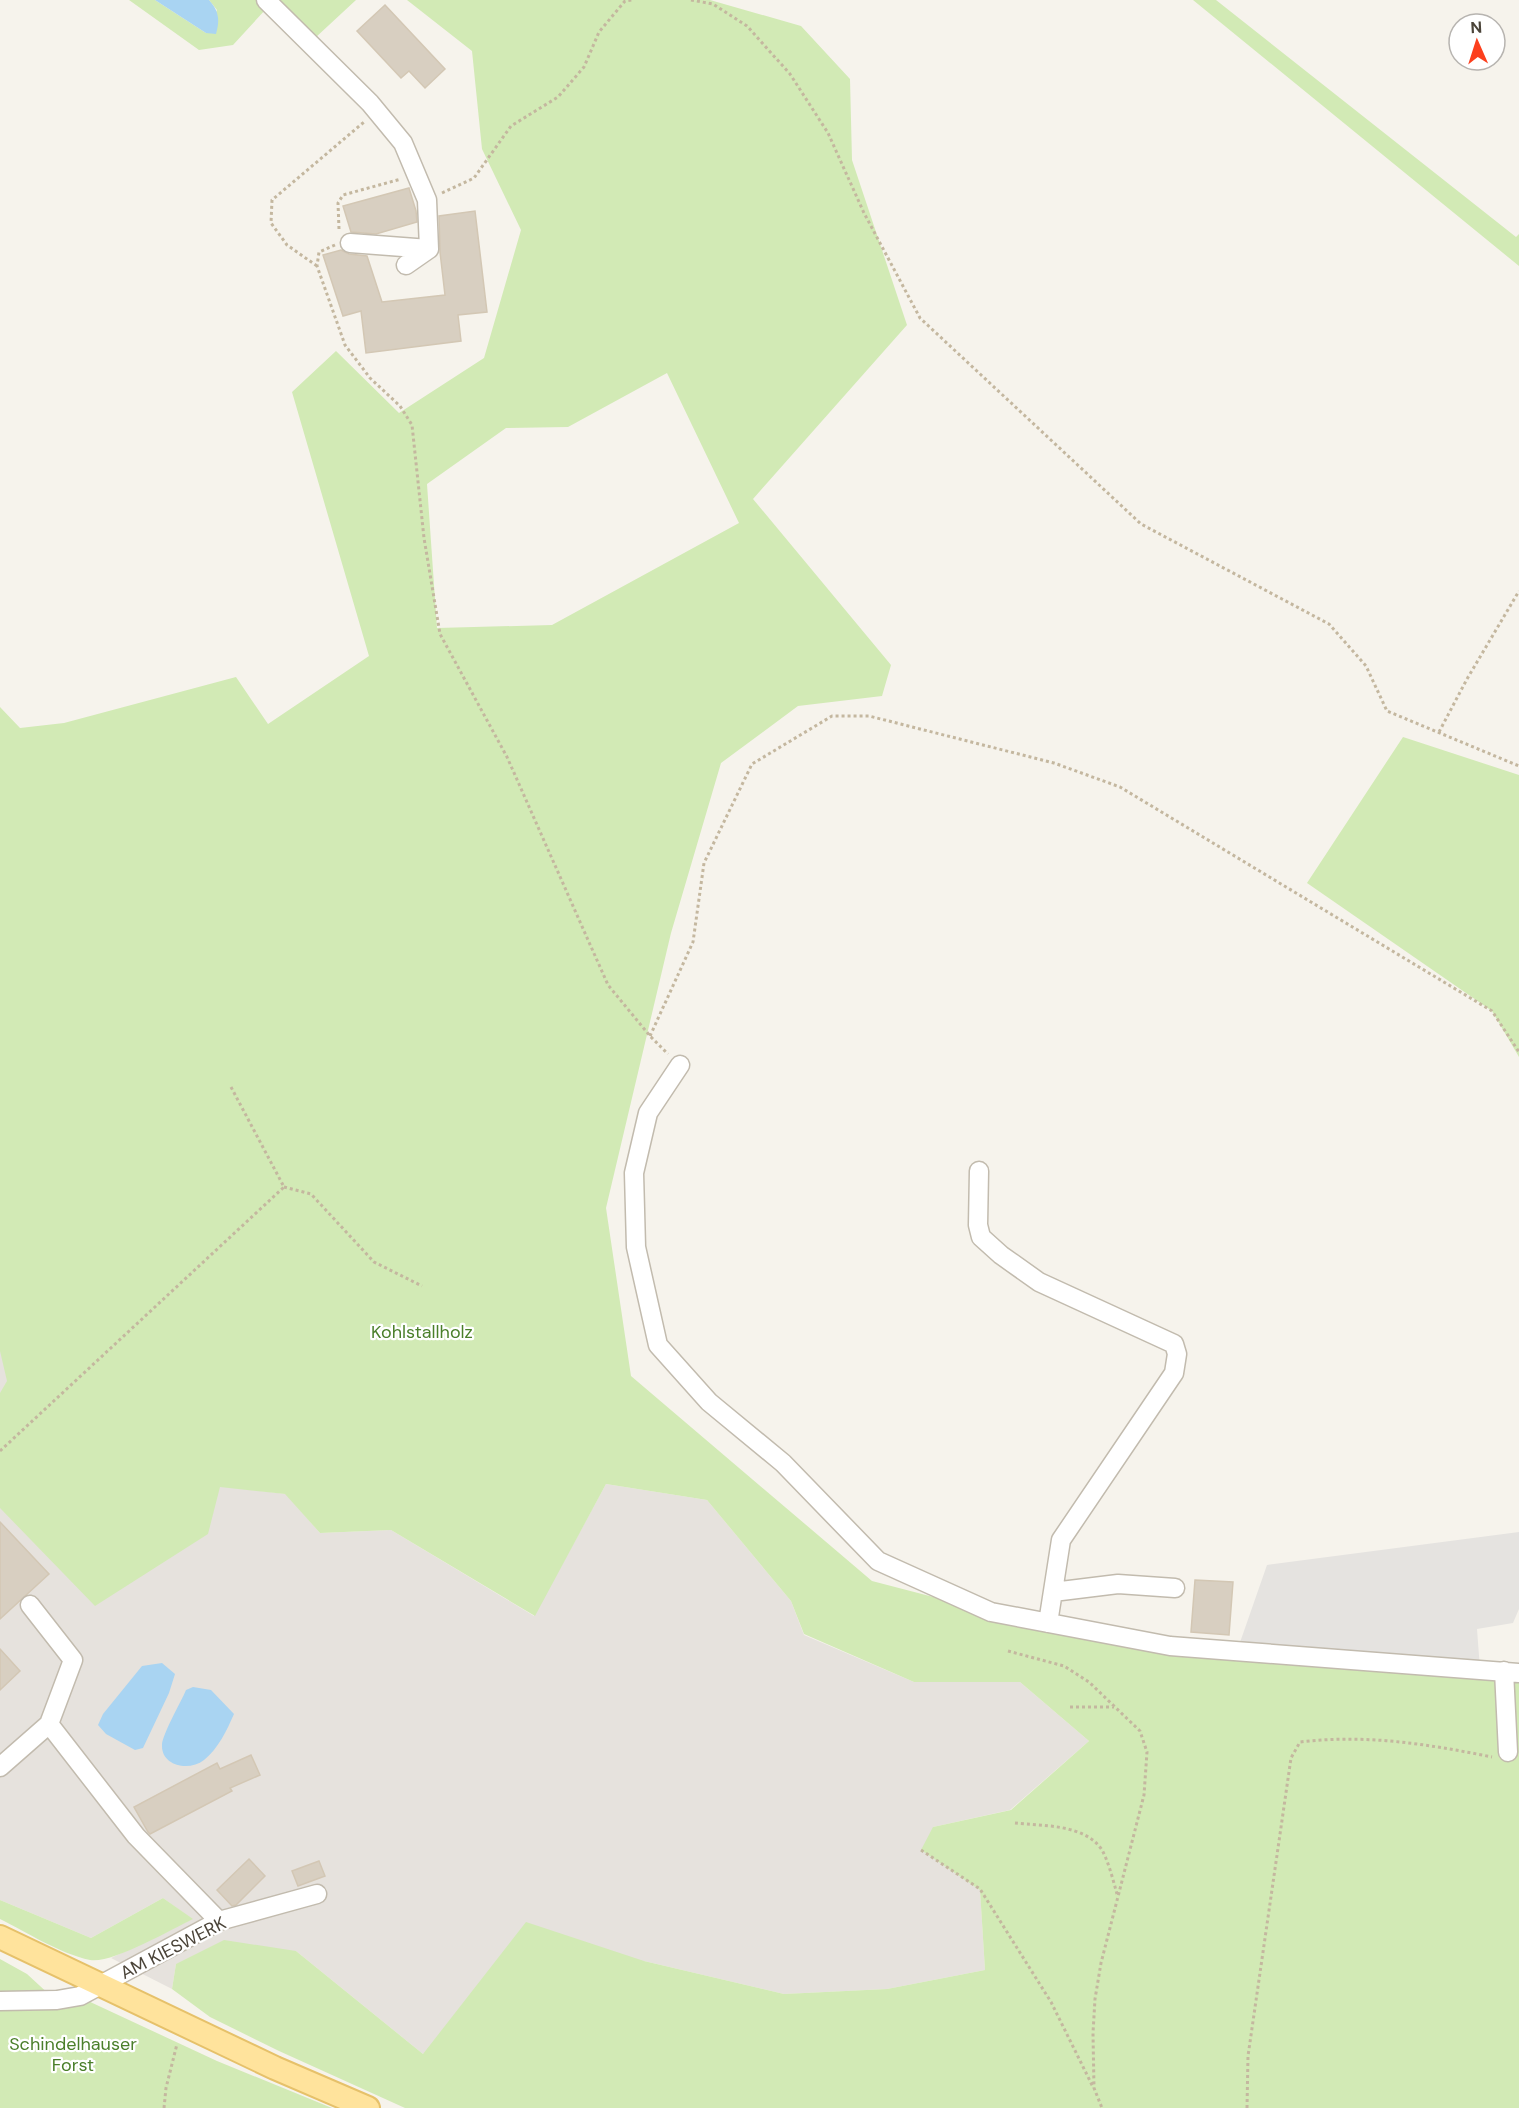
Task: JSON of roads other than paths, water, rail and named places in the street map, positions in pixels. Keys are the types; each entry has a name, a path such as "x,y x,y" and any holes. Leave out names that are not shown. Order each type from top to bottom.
{"main road":[{"path":"0,1937 275,2068 368,2108"}],"street":[{"path":"266,0 377,111 403,143 427,200 429,249"},
{"path":"350,243 429,249"},
{"path":"406,264 429,249"},
{"path":"680,1065 648,1113 634,1173 636,1247 658,1346 709,1401 783,1463 878,1561 992,1612 1170,1646 1511,1672 1508,1752"},
{"path":"979,1171 978,1225 981,1237 1001,1255 1039,1282 1174,1344 1177,1354 1174,1373 1061,1540 1048,1623"},
{"path":"1053,1592 1118,1584 1174,1588"},
{"path":"0,1767 49,1724 73,1660 30,1605"},
{"path":"49,1724 136,1836 219,1921"},
{"name":"AM KIESWERK","path":"0,2001 57,2000 80,1996 219,1921 317,1894"}],"water":[{"path":"155,0 209,0 218,16 216,34 206,33"},
{"path":"162,1663 175,1674 169,1693 143,1748 135,1750 106,1734 98,1725 103,1714 142,1666"},
{"path":"193,1687 211,1690 234,1714 222,1739 209,1756 191,1766 177,1765 166,1758 163,1752 163,1740 186,1690"}],"park label":[{"name":"Kohlstallholz","path":"422,1332"},
{"name":"Schindelhauser Forst","path":"73,2054"}]}
